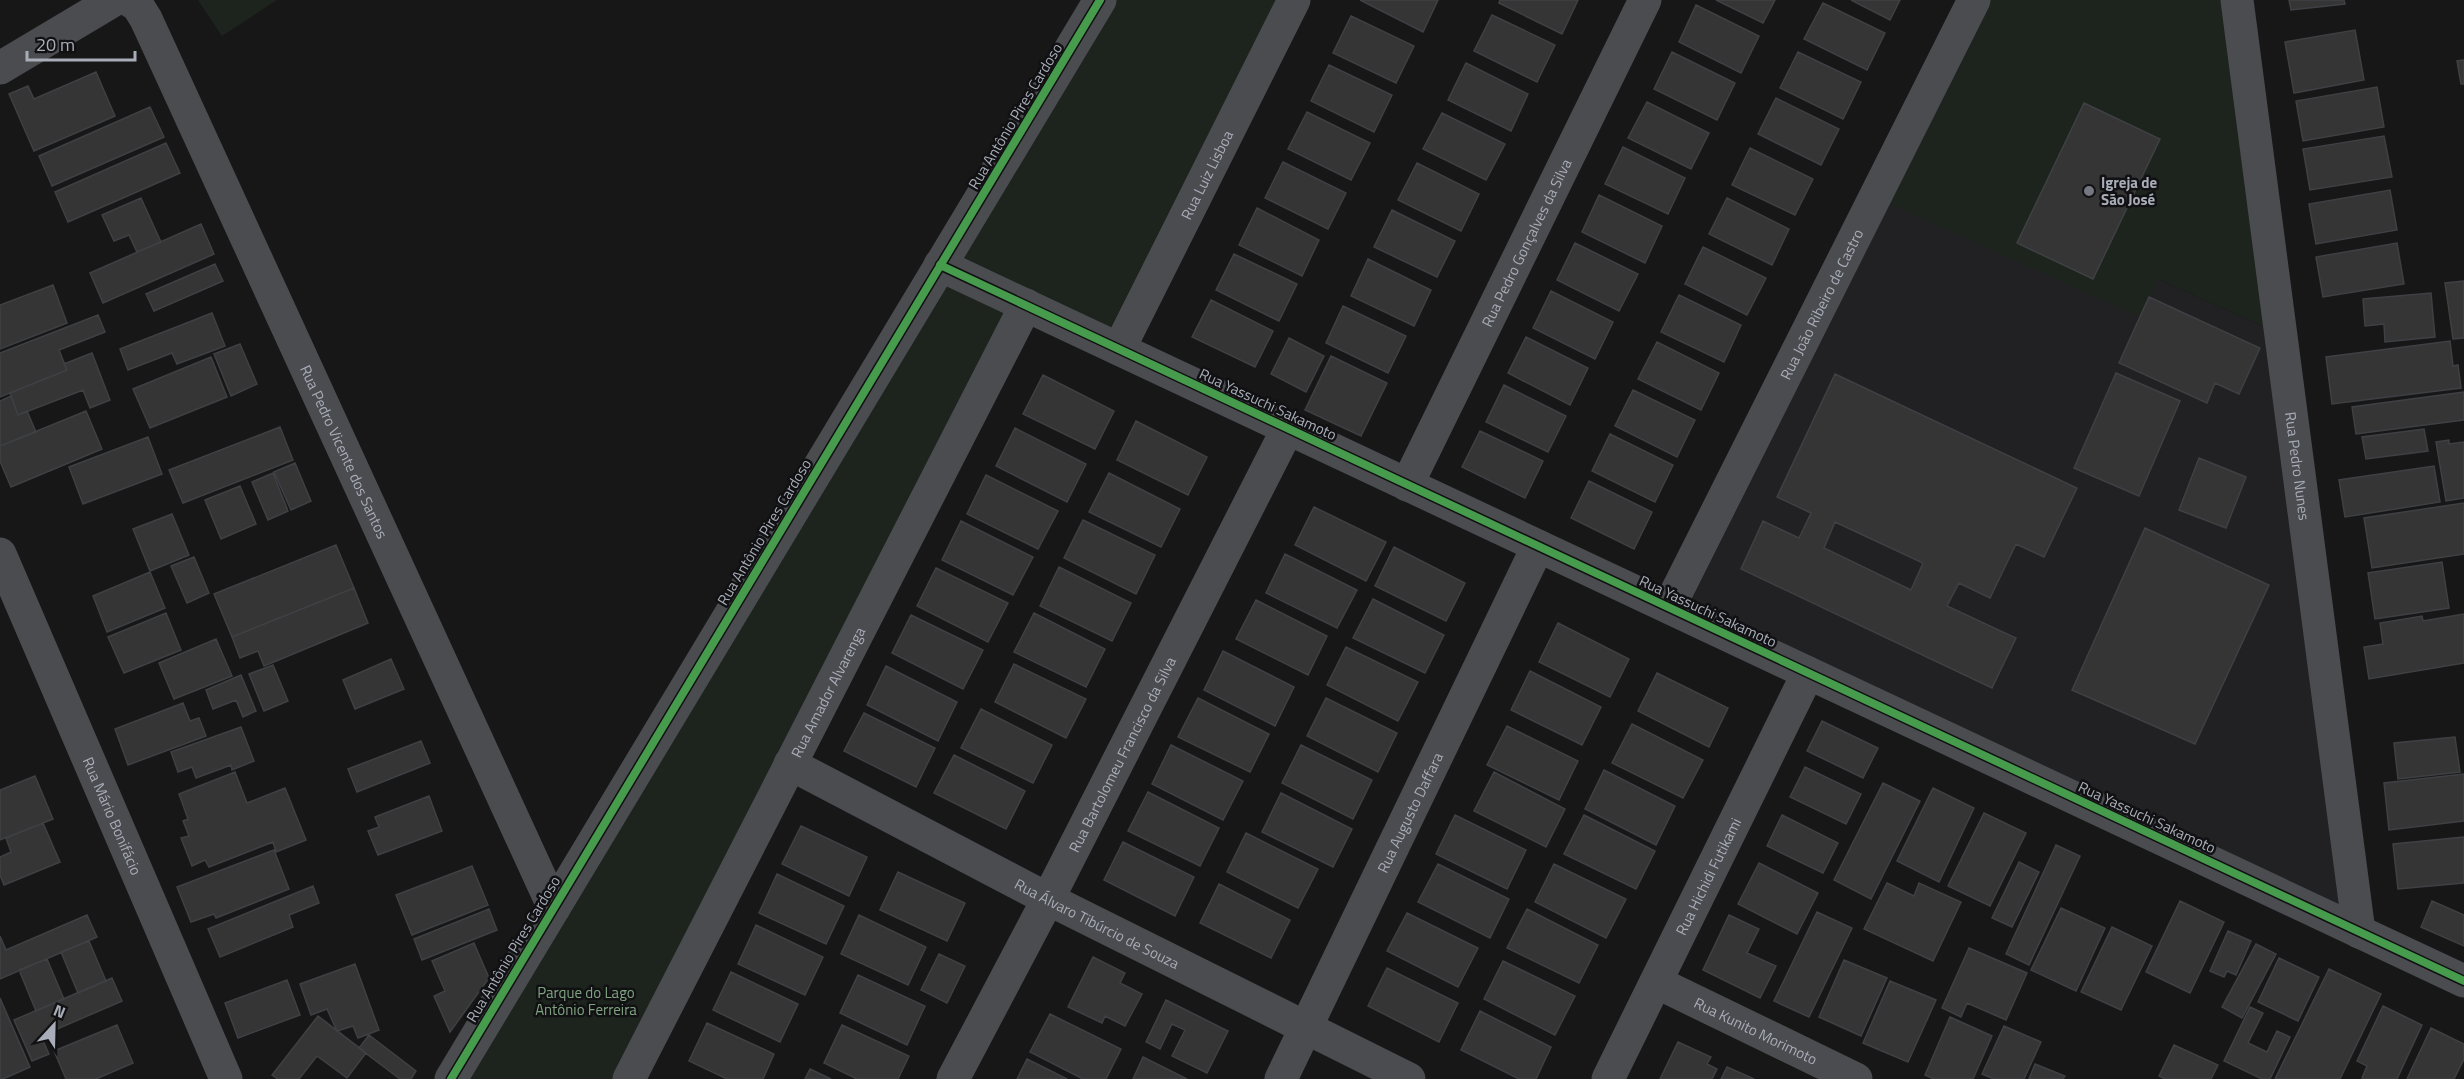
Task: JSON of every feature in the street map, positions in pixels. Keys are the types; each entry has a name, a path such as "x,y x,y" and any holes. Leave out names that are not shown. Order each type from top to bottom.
{"street":[{"path":"0,68 114,0"},
{"name":"Rua Pedro Vicente dos Santos","path":"129,0 138,6 146,19 554,908"},
{"name":"Rua Antônio Pires Cardoso","path":"451,1079 1100,0"},
{"name":"Rua Luiz Lisboa","path":"1119,349 1294,0"},
{"name":"Rua Pedro Gonçalves da Silva","path":"1407,484 1645,0"},
{"name":"Rua João Ribeiro de Castro","path":"1669,607 1974,0"},
{"name":"Rua Pedro Nunes","path":"2237,0 2360,932"},
{"name":"Rua Yassuchi Sakamoto","path":"940,265 2464,981"},
{"name":"Rua Amador Alvarenga","path":"628,1079 1026,305"},
{"name":"Rua Bartolomeu Francisco da Silva","path":"953,1079 1048,899 1288,428"},
{"name":"Rua Augusto Daffara","path":"1281,1079 1538,546"},
{"name":"Rua Mário Bonifácio","path":"0,554 226,1079"},
{"name":"Rua Hichidi Futikami","path":"1608,1079 1808,673"},
{"name":"Rua Álvaro Tibúrcio de Souza","path":"790,764 1048,899 1409,1079"},
{"name":"Rua Kunito Morimoto","path":"1656,982 1856,1079"}],"shaded area":[{"path":"1875,198 2149,297 2158,279 2267,328 2350,928 1669,607"}],"green space":[{"path":"198,0 277,0 222,36"},
{"name":"Parque do Lago Antônio Ferreira","path":"1105,0 1294,0 1119,349 1026,305 629,1079 453,1079"},
{"path":"1985,0 2225,0 2267,328 2158,279 2140,317 1885,202"}],"building":[{"path":"1360,0 1438,0 1423,32"},
{"path":"1500,0 1578,0 1562,34 1499,3"},
{"path":"1716,0 1775,0 1763,23"},
{"path":"1851,0 1900,0 1890,20"},
{"path":"2289,0 2344,0 2345,4 2291,10"},
{"path":"1823,3 1885,33 1867,70 1804,39"},
{"path":"1696,5 1759,36 1741,73 1679,42"},
{"path":"1492,15 1555,45 1537,82 1474,51"},
{"path":"1351,16 1414,46 1396,83 1333,53"},
{"path":"2355,30 2364,80 2294,93 2285,42"},
{"path":"1672,52 1735,83 1717,120 1654,89"},
{"path":"1798,52 1861,82 1843,119 1780,88"},
{"path":"2464,60 2464,84 2461,84 2457,61"},
{"path":"1466,63 1528,94 1511,131 1448,100"},
{"path":"1329,65 1392,95 1374,132 1311,101"},
{"path":"96,72 115,116 34,151 9,94 28,86 34,99"},
{"path":"2377,87 2384,127 2303,141 2296,101"},
{"path":"1776,98 1839,129 1821,165 1758,134"},
{"path":"1647,102 1709,133 1691,169 1628,138"},
{"name":"Igreja de São José","path":"2084,103 2160,139 2093,279 2017,243"},
{"path":"150,107 164,137 52,186 39,156"},
{"path":"1307,112 1370,143 1351,180 1288,149"},
{"path":"1442,113 1505,144 1486,180 1423,149"},
{"path":"2384,136 2392,177 2310,190 2303,149"},
{"path":"166,143 180,173 68,222 55,192"},
{"path":"1623,147 1685,178 1668,214 1605,184"},
{"path":"1750,148 1813,179 1795,215 1732,185"},
{"path":"1283,162 1346,193 1328,229 1265,198"},
{"path":"1417,163 1479,194 1461,231 1398,200"},
{"path":"2390,190 2397,230 2316,244 2309,204"},
{"path":"1599,195 1662,226 1645,263 1582,232"},
{"path":"141,198 161,242 137,252 129,235 114,241 102,215"},
{"path":"1727,198 1789,229 1772,265 1709,234"},
{"path":"1257,208 1319,240 1302,276 1239,245"},
{"path":"1392,210 1455,241 1437,277 1374,247"},
{"path":"201,224 214,254 103,303 90,273"},
{"path":"1575,243 1638,274 1619,311 1557,280"},
{"path":"2397,243 2404,284 2323,297 2316,257"},
{"path":"1703,247 1766,278 1747,315 1685,284"},
{"path":"1234,254 1297,284 1279,321 1216,290"},
{"path":"1368,259 1431,290 1414,326 1351,296"},
{"path":"215,264 223,281 154,311 146,294"},
{"path":"2464,281 2464,338 2453,339 2445,283"},
{"path":"53,285 67,323 0,349 0,305"},
{"path":"1551,291 1613,322 1595,359 1533,328"},
{"path":"2431,293 2435,337 2385,342 2384,324 2365,326 2363,299"},
{"path":"1679,295 1741,325 1724,362 1661,332"},
{"path":"2149,297 2260,348 2239,394 2215,383 2207,403 2119,363"},
{"path":"1211,300 1273,331 1255,367 1192,337"},
{"path":"1343,306 1406,336 1388,373 1326,343"},
{"path":"212,313 225,346 177,364 172,353 128,370 120,349"},
{"path":"98,315 105,332 59,350 67,370 0,397 0,353"},
{"path":"1526,337 1588,368 1570,405 1508,373"},
{"path":"1289,338 1324,356 1306,392 1271,374"},
{"path":"2450,341 2453,366 2458,365 2461,388 2332,404 2326,357"},
{"path":"1657,342 1719,373 1701,410 1638,379"},
{"path":"240,344 257,384 231,396 214,354"},
{"path":"92,353 110,400 90,408 83,390 18,415 10,393 67,370 64,364"},
{"path":"1331,356 1387,383 1361,436 1305,410"},
{"path":"211,357 227,397 150,428 133,389"},
{"path":"2116,373 2180,401 2139,496 2074,468"},
{"path":"1835,374 2077,488 2044,557 2016,544 1990,598 1959,583 1947,606 2016,638 1992,688 1741,569 1763,521 1799,538 1811,513 1777,497","holes":["1835,522 1923,563 1911,590 1824,548"]},
{"path":"1043,375 1114,411 1095,449 1023,414"},
{"path":"1504,385 1566,416 1548,452 1486,422"},
{"path":"1633,390 1695,420 1677,457 1615,426"},
{"path":"2464,392 2464,420 2356,434 2352,407"},
{"path":"11,396 18,415 27,411 36,432 0,446 0,401"},
{"path":"86,411 102,449 11,487 0,461 0,446"},
{"path":"1136,421 1207,457 1188,495 1117,460"},
{"path":"280,427 293,460 183,503 169,470"},
{"path":"1015,428 1086,464 1067,502 996,466"},
{"path":"2424,429 2428,451 2366,459 2362,437"},
{"path":"1480,431 1543,461 1525,498 1462,467"},
{"path":"1610,434 1673,465 1655,502 1592,471"},
{"path":"148,437 162,474 83,504 69,467"},
{"path":"2449,440 2449,444 2464,442 2464,498 2446,501 2436,442"},
{"path":"2199,458 2246,477 2226,528 2179,510"},
{"path":"295,463 311,501 291,510 274,472"},
{"path":"2434,466 2440,502 2345,517 2339,480"},
{"path":"273,473 288,511 268,520 252,482"},
{"path":"1109,473 1180,509 1161,547 1089,512"},
{"path":"986,475 1058,511 1038,549 967,514"},
{"path":"1589,481 1652,512 1634,549 1571,518"},
{"path":"240,486 256,524 221,539 205,500"},
{"path":"2464,503 2464,554 2372,568 2364,518"},
{"path":"1314,507 1386,542 1366,581 1295,545"},
{"path":"172,514 189,555 150,571 133,529"},
{"path":"1083,520 1155,555 1136,594 1064,558"},
{"path":"961,521 1033,557 1013,595 942,560"},
{"path":"2145,528 2269,585 2195,744 2072,690"},
{"path":"336,545 354,588 232,637 214,594"},
{"path":"1394,547 1465,583 1446,621 1375,586"},
{"path":"1285,554 1357,590 1337,628 1266,593"},
{"path":"194,557 209,593 187,603 171,566"},
{"path":"2442,562 2449,608 2375,619 2368,573"},
{"path":"1059,567 1131,603 1112,641 1040,606"},
{"path":"936,568 1008,603 988,642 917,606"},
{"path":"150,572 165,608 107,632 93,596"},
{"path":"354,588 368,623 264,666 258,651 240,658 232,637"},
{"path":"1373,599 1444,635 1425,673 1353,638"},
{"path":"1256,600 1327,636 1308,675 1236,639"},
{"path":"166,613 181,650 124,673 108,637"},
{"path":"1034,613 1105,649 1086,687 1014,652"},
{"path":"2464,614 2464,663 2369,679 2364,647 2383,644 2380,623 2422,616 2423,621"},
{"path":"911,615 983,650 963,689 892,653"},
{"path":"1558,623 1629,659 1610,697 1539,662"},
{"path":"216,639 232,676 174,699 159,663"},
{"path":"1346,647 1418,682 1398,721 1327,685"},
{"path":"1223,651 1294,687 1275,726 1204,690"},
{"path":"391,659 404,689 355,709 343,680"},
{"path":"1014,664 1086,699 1066,738 995,702"},
{"path":"273,665 288,701 264,711 249,674"},
{"path":"886,666 957,702 938,741 867,705"},
{"path":"1530,671 1601,707 1582,745 1511,710"},
{"path":"1657,673 1728,708 1709,747 1638,711"},
{"path":"241,675 256,711 243,717 236,700 213,709 206,690"},
{"path":"1198,698 1269,734 1250,772 1178,737"},
{"path":"1326,698 1397,733 1378,772 1307,736"},
{"path":"183,703 190,721 199,718 206,736 128,765 115,729"},
{"path":"981,709 1052,745 1033,783 961,748"},
{"path":"864,713 935,748 916,787 844,751"},
{"path":"1822,721 1878,748 1863,778 1807,751"},
{"path":"1632,724 1703,760 1683,798 1612,763"},
{"path":"1507,726 1578,761 1559,800 1487,765"},
{"path":"241,727 254,761 232,770 231,765 196,778 192,767 178,772 171,752"},
{"path":"2455,737 2460,772 2398,779 2394,743"},
{"path":"421,741 430,763 357,792 348,769"},
{"path":"1171,745 1243,781 1223,820 1152,784"},
{"path":"1301,745 1372,780 1353,819 1282,783"},
{"path":"954,755 1025,791 1006,829 934,793"},
{"path":"1805,767 1861,794 1846,824 1790,797"},
{"path":"1604,770 1675,806 1656,845 1585,809"},
{"path":"235,772 247,803 285,788 306,840 276,852 273,842 209,867 205,860 192,866 181,838 189,836 183,821 188,819 179,794"},
{"path":"1494,772 1565,809 1546,847 1474,811"},
{"path":"2464,774 2464,821 2389,830 2384,783"},
{"path":"35,776 53,819 0,840 0,790"},
{"path":"1883,783 1920,801 1871,899 1834,880"},
{"path":"1933,788 1974,808 1939,882 1897,861"},
{"path":"1148,792 1219,828 1200,866 1128,831"},
{"path":"1281,793 1352,829 1333,867 1262,832"},
{"path":"429,796 442,831 378,855 368,831 379,827 375,817"},
{"path":"1984,813 2026,833 1990,906 1948,886"},
{"path":"1455,815 1526,850 1507,889 1436,854"},
{"path":"1584,815 1655,851 1636,889 1564,854"},
{"path":"1782,815 1838,843 1823,873 1767,846"},
{"path":"43,823 60,862 4,885 0,875 0,857 11,852 6,838"},
{"path":"801,826 867,857 849,896 782,864"},
{"path":"1246,833 1318,869 1298,908 1227,872"},
{"path":"2464,837 2464,883 2398,889 2393,844"},
{"path":"1123,842 1194,877 1175,916 1104,880"},
{"path":"2056,845 2080,856 2029,965 2006,954"},
{"path":"274,850 289,889 216,918 214,914 191,922 177,887"},
{"path":"2019,862 2039,872 2012,927 1992,918"},
{"path":"1759,863 1818,893 1797,934 1738,904"},
{"path":"1438,864 1509,899 1490,938 1418,902"},
{"path":"1554,864 1626,899 1606,938 1535,902"},
{"path":"472,866 488,905 412,935 396,895"},
{"path":"898,872 965,903 947,941 880,910"},
{"path":"777,874 844,906 826,944 759,913"},
{"path":"1887,883 1914,896 1919,883 1961,902 1933,961 1864,929"},
{"path":"1219,884 1290,920 1271,958 1200,923"},
{"path":"313,886 319,903 289,915 293,927 220,957 208,929"},
{"path":"2180,901 2224,922 2190,993 2146,972"},
{"path":"2432,901 2464,915 2464,946 2421,927"},
{"path":"2061,908 2105,928 2076,991 2031,970"},
{"path":"489,909 497,930 422,960 414,939"},
{"path":"1527,909 1598,945 1579,983 1507,948"},
{"path":"1817,912 1852,928 1809,1017 1774,1001"},
{"path":"1407,913 1478,948 1458,987 1387,951"},
{"path":"87,915 97,937 0,979 0,936 6,950"},
{"path":"859,915 926,947 908,985 841,954"},
{"path":"1729,915 1759,929 1747,953 1776,966 1760,998 1703,970"},
{"path":"756,925 823,957 805,995 738,964"},
{"path":"2112,927 2152,946 2121,1010 2081,992"},
{"path":"2228,931 2251,941 2236,975 2227,971 2224,977 2210,971"},
{"path":"89,941 106,981 78,993 61,952"},
{"path":"474,943 489,978 450,1032 434,996 445,991 432,961"},
{"path":"2256,944 2276,954 2242,1018 2222,1007"},
{"path":"1969,948 2027,973 2006,1020 1967,1003 1961,1017 1942,1008"},
{"path":"939,954 965,966 947,1003 921,990"},
{"path":"1093,957 1125,973 1120,983 1142,994 1125,1026 1105,1016 1102,1023 1068,1007"},
{"path":"2279,958 2319,977 2298,1021 2258,1002"},
{"path":"47,959 64,999 36,1011 19,970"},
{"path":"1844,960 1887,978 1861,1036 1819,1017"},
{"path":"1503,961 1575,996 1555,1035 1484,999"},
{"path":"355,964 379,1030 358,1038 353,1026 337,1031 327,1009 311,1015 300,984"},
{"path":"1387,968 1458,1003 1439,1042 1368,1006"},
{"path":"2329,969 2381,994 2340,1079 2275,1079"},
{"path":"731,972 798,1004 780,1042 713,1010"},
{"path":"858,975 925,1006 907,1045 840,1013"},
{"path":"112,978 122,1001 41,1036 49,1054 32,1061 14,1020"},
{"path":"287,980 300,1015 238,1038 225,1003"},
{"path":"1890,981 1936,1000 1908,1062 1863,1043"},
{"path":"0,998 30,1067 3,1079 0,1079"},
{"path":"1166,1000 1228,1031 1207,1073 1172,1056 1185,1030 1172,1024 1160,1049 1146,1042"},
{"path":"2383,1006 2422,1025 2397,1079 2364,1079 2362,1078 2367,1066 2357,1061"},
{"path":"2250,1007 2263,1013 2248,1043 2267,1052 2277,1031 2290,1037 2270,1079 2262,1079 2224,1061"},
{"path":"1480,1011 1551,1047 1536,1079 1519,1079 1461,1050"},
{"path":"1050,1014 1121,1049 1106,1079 1083,1079 1030,1052"},
{"path":"318,1016 366,1053 347,1078 317,1056 299,1079 278,1079 272,1075"},
{"path":"1950,1017 1992,1036 1973,1079 1934,1079 1925,1075"},
{"path":"707,1023 774,1054 763,1079 727,1079 689,1061"},
{"path":"117,1025 133,1063 96,1079 66,1079 54,1051"},
{"path":"842,1025 909,1056 898,1079 857,1079 824,1063"},
{"path":"2004,1026 2041,1042 2024,1079 1994,1079 1982,1074"},
{"path":"2431,1028 2464,1044 2464,1059 2454,1079 2407,1079"},
{"path":"369,1035 416,1071 411,1079 400,1079 359,1048"},
{"path":"1678,1042 1711,1057 1707,1064 1717,1069 1712,1079 1660,1079"},
{"path":"2174,1045 2218,1065 2211,1079 2165,1079 2159,1076"},
{"path":"1143,1057 1187,1079 1133,1079"},
{"path":"1027,1059 1067,1079 1017,1079"},
{"path":"2035,1064 2065,1076 2063,1079 2029,1079"},
{"path":"1727,1067 1754,1079 1721,1079"},
{"path":"810,1069 831,1079 805,1079"}],"cycle path":[{"path":"451,1079 1100,0"},
{"path":"940,265 2464,981"}],"place":[{"name":"Igreja de São José","path":"2089,191"}]}
